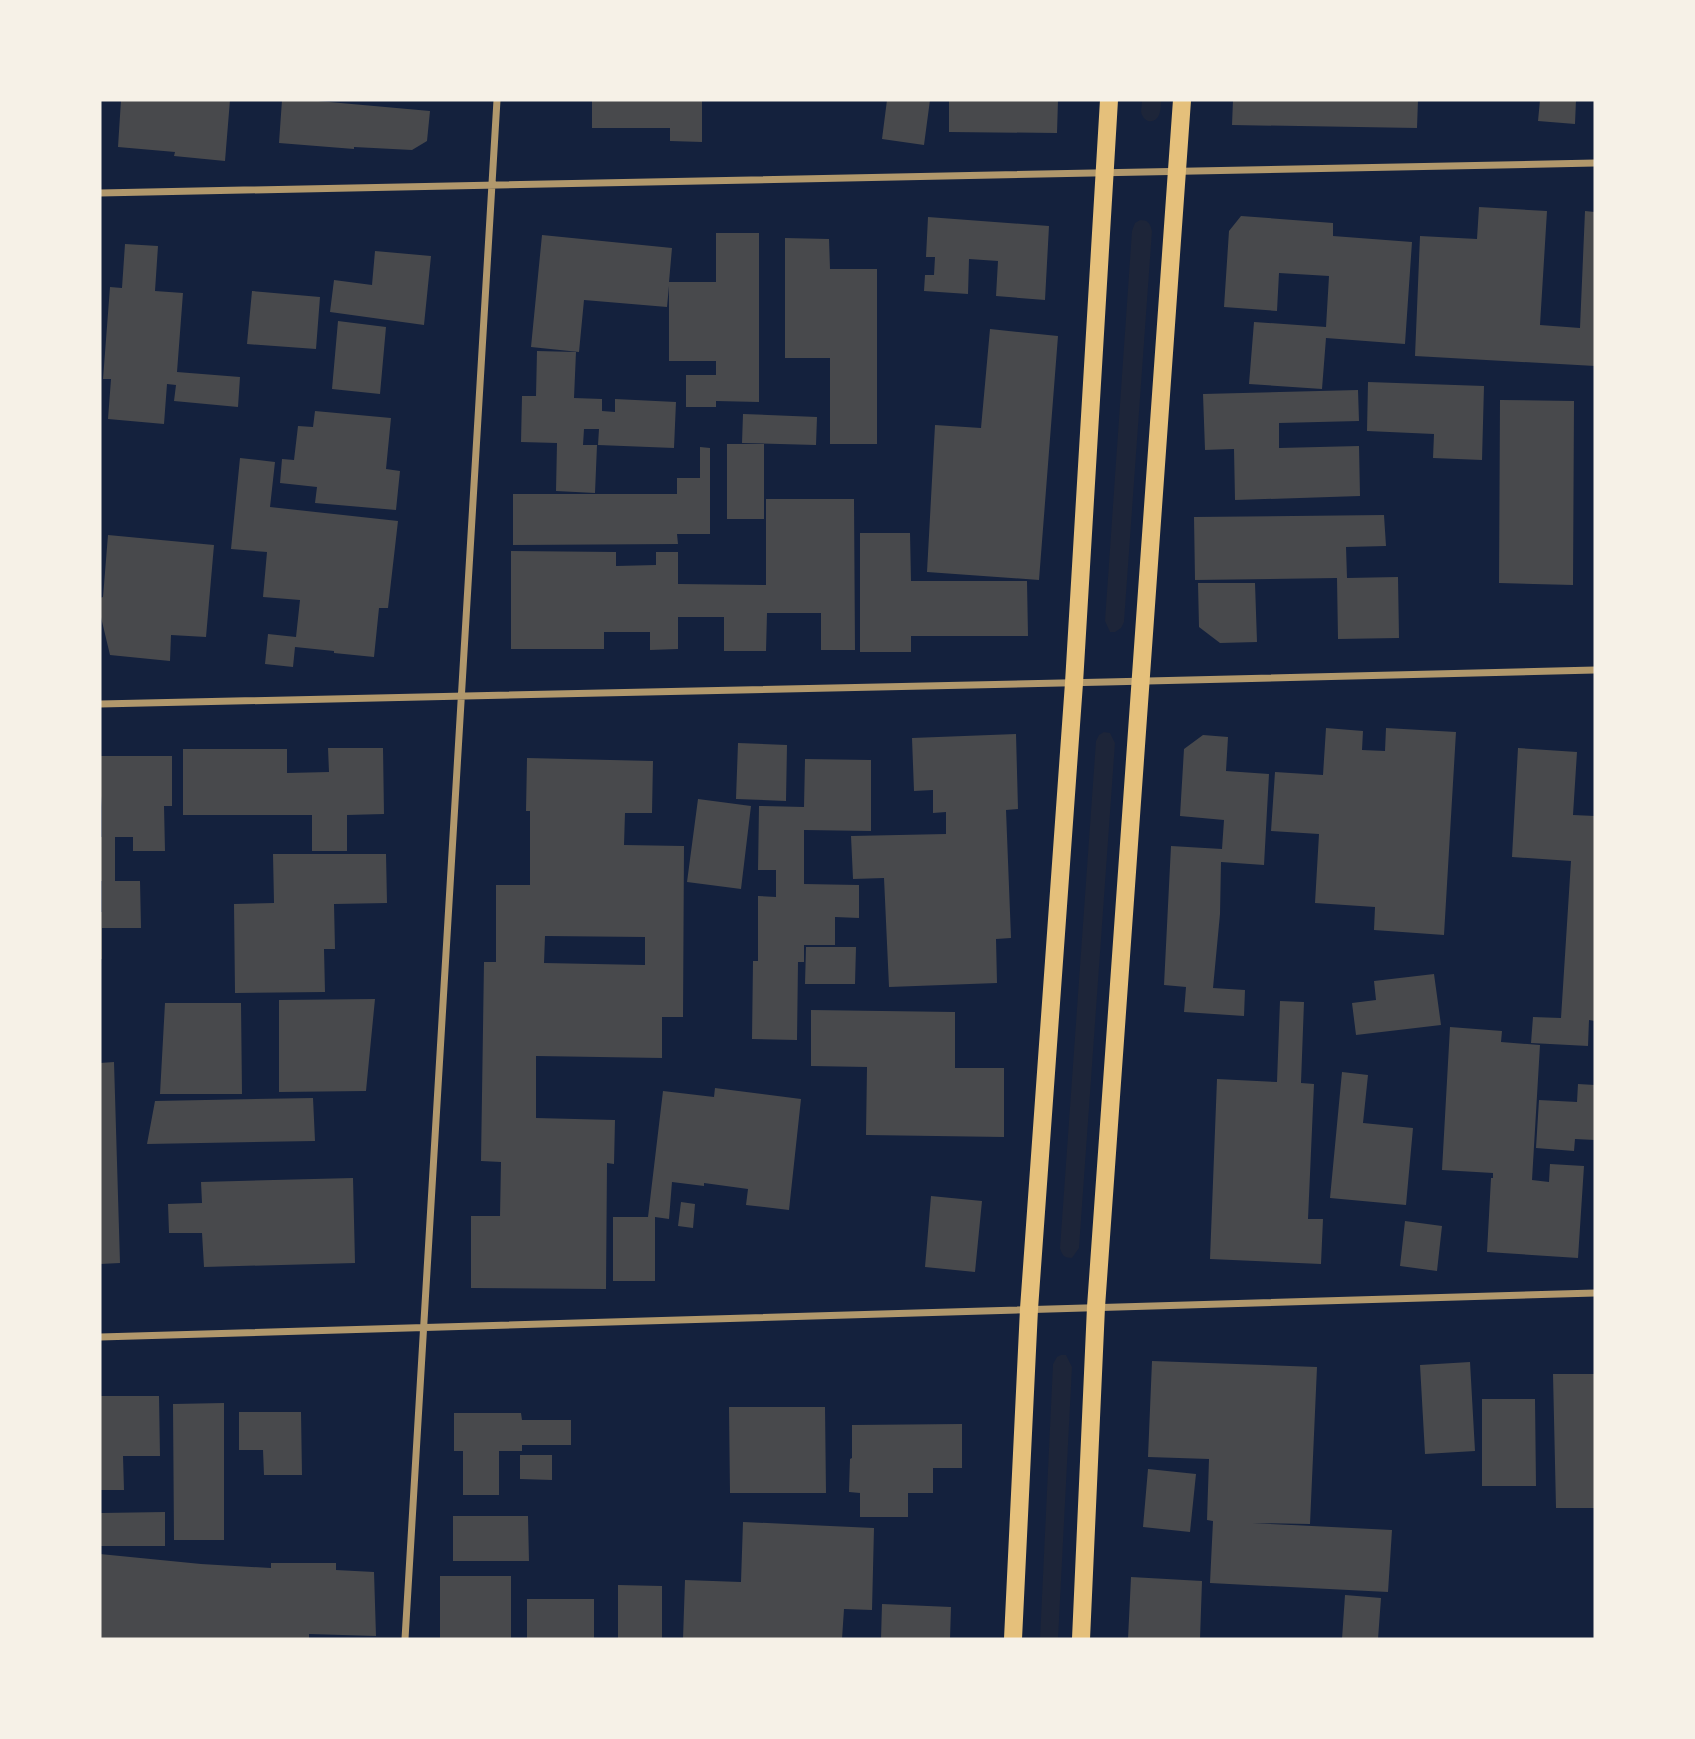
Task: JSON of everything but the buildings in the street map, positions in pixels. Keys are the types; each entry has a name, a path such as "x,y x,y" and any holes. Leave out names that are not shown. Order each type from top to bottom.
{"main road":[{"path":"1013,1639 1029,1309 1074,683 1109,100"},
{"path":"1081,1639 1096,1307 1182,100"}],"street":[{"path":"405,1639 497,100"},
{"path":"100,193 1595,163"},
{"path":"100,704 1595,670"},
{"path":"100,1337 1595,1293"}],"shaded area":[{"path":"1142,100 1161,100 1160,113 1156,119 1148,121 1144,118 1141,112"},
{"path":"1140,220 1148,222 1152,231 1124,622 1121,628 1110,632 1105,621 1132,231 1135,223"},
{"path":"1104,732 1110,733 1115,743 1079,1248 1072,1258 1069,1258 1064,1256 1060,1248 1096,741"},
{"path":"1061,1355 1066,1355 1072,1367 1058,1639 1040,1639 1053,1364"}]}
